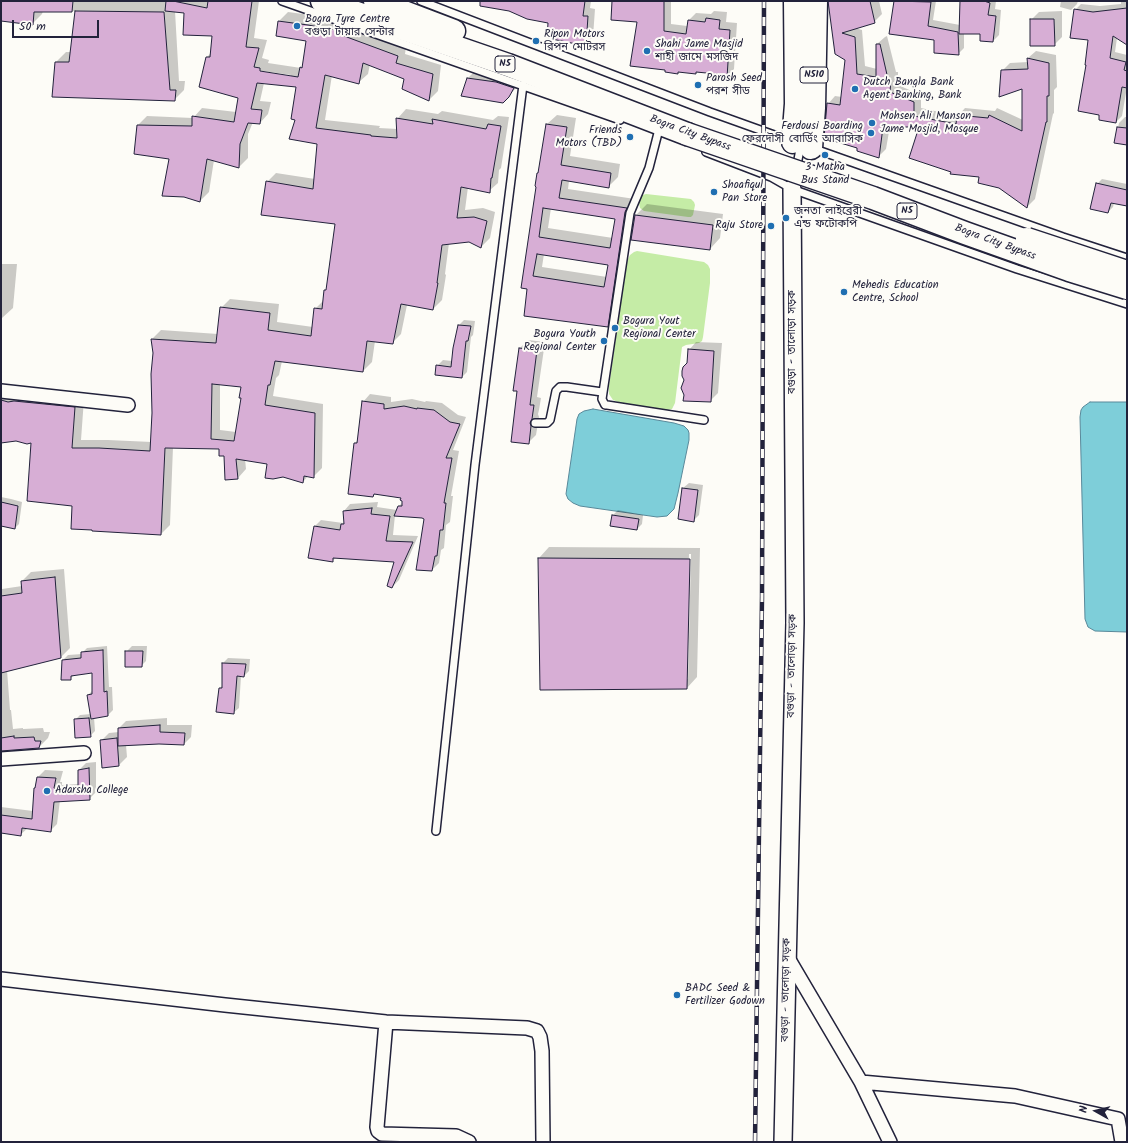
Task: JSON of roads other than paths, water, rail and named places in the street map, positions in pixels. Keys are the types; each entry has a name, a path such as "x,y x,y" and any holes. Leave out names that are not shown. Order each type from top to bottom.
{"highway":[{"name":"Bogra City Bypass","path":"322,1 508,66 687,134 873,198 1069,270 1127,288"},
{"name":"Bogra City Bypass","path":"375,1 690,120 869,182 1001,230 1127,272"},
{"name":"N510","path":"795,1 796,104 802,145"},
{"name":"N510","path":"802,145 814,108 816,1"}],"street":[{"name":"বগুড়া - তালোড়া সড়ক","path":"783,1142 794,623 792,189"},
{"path":"1,391 128,404"},
{"path":"1,759 84,753"},
{"path":"788,958 861,1082 890,1142"},
{"path":"1,979 386,1022 527,1028 537,1031 540,1037 542,1051 543,1142"},
{"path":"386,1022 377,1127 378,1131 382,1134 456,1136 469,1142"},
{"path":"861,1082 1015,1096 1118,1119 1122,1142"}],"lane":[{"path":"282,1 628,122"},
{"path":"421,1 710,112 1063,237 1127,258"},
{"path":"436,831 475,465 523,85"},
{"path":"650,130 661,135 630,213 602,399 605,405 704,420"},
{"path":"792,189 802,145"},
{"path":"700,149 771,177 792,189 1017,268 1127,304"},
{"path":"535,423 547,423 550,420 556,391 560,387 602,392"}],"water":[{"path":"1090,402 1127,402 1127,632 1095,631 1088,627 1085,619 1080,417 1083,407"},
{"path":"593,409 674,423 684,426 688,430 689,440 678,493 674,509 667,516 657,517 580,506 568,499 566,494 577,419 579,414"}],"railway":[{"path":"755,1142 762,597 764,1"}],"place":[{"name":"Bogra Tyre Centre বগুড়া টায়ার সেন্টার","path":"297,26"},
{"name":"Ripon Motors রিপন মোটরস","path":"536,41"},
{"name":"Shahi Jame Masjid শাহী জামে মসজিদ","path":"647,51"},
{"name":"Parosh Seed পরশ সীড","path":"698,85"},
{"name":"Dutch Bangla Bank Agent Banking, Bank","path":"855,89"},
{"name":"Mohsen Ali Manson Jame Mosjid, Mosque","path":"872,123"},
{"name":"Ferdousi Boarding ফেরদৌসী বোর্ডিং আবাসিক","path":"871,133"},
{"name":"Friends Motors (TBD)","path":"630,137"},
{"name":"3 Matha Bus Stand","path":"825,155"},
{"name":"Shoafiqul Pan Store","path":"714,192"},
{"name":"জনতা লাইব্রেরী এন্ড ফটোকপি","path":"786,218"},
{"name":"Raju Store","path":"771,226"},
{"name":"Mehedis Education Centre, School","path":"844,292"},
{"name":"Bogura Yout Regional Center","path":"615,328"},
{"name":"Bogura Youth Regional Center","path":"604,341"},
{"name":"Adarsha College","path":"47,791"},
{"name":"BADC Seed & Fertilizer Godown","path":"677,995"}]}
